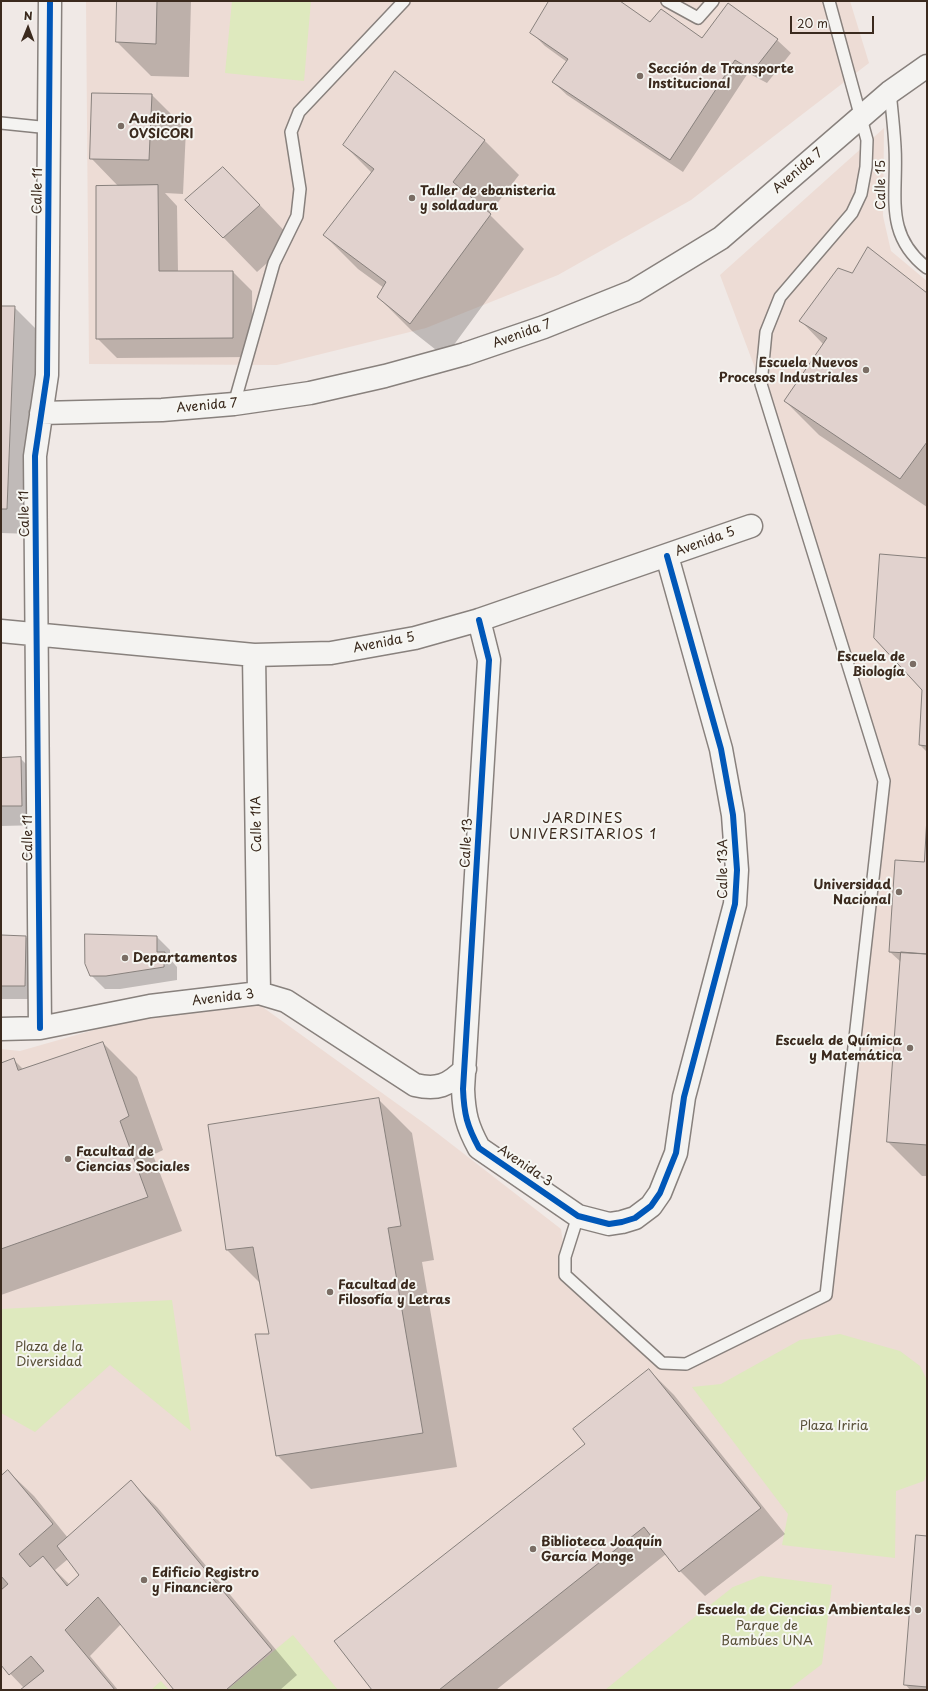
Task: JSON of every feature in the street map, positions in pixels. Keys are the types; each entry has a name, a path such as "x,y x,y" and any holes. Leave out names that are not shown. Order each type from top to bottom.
{"street":[{"name":"Calle 11","path":"40,1028 35,456 47,375 50,1"},
{"name":"Avenida 7","path":"41,413 162,410 234,404 310,393 385,376 465,354 544,327 634,291 721,238 890,92 927,66"},
{"name":"Avenida 5","path":"1,631 254,655 331,653 414,638 479,620 751,526"},
{"name":"Calle 13A","path":"635,1218 650,1206 660,1193 676,1153 684,1097 735,904 737,870 733,814 721,749 667,556"},
{"name":"Calle 13","path":"465,1069 489,660 479,620"},
{"name":"Calle 11A","path":"254,655 259,993"},
{"name":"Avenida 3","path":"1,1029 40,1028 150,1006 259,993 286,1001 414,1085 429,1088 443,1085 455,1078 465,1069"},
{"name":"Avenida 3","path":"465,1069 463,1089 464,1112 470,1132 479,1148 578,1216 608,1224 635,1218"}],"lane":[{"path":"234,404 274,263 297,216 300,189 291,132 299,112 404,1"},
{"path":"667,1 698,18 713,1"},
{"path":"578,1216 565,1257 565,1275 662,1363 686,1364 826,1295 884,781 761,384 766,332 780,296 852,213 861,194 866,167 866,140 829,1"},
{"name":"Calle 15","path":"890,92 895,148 896,220 904,242 920,262 927,268"},
{"path":"1,123 50,128"}],"shaded area":[{"path":"86,1 850,1 869,63 691,200 558,275 426,328 277,365 89,364"},
{"name":"Universidad Nacional","path":"884,128 883,216 891,251 927,281 927,1690 1,1690 1,1049 20,1051 136,1018 257,1003 428,1126 561,1229 565,1257 565,1275 662,1363 686,1364 826,1295 884,781 761,384 720,275"}],"green space":[{"path":"232,1 311,1 304,81 225,73"},
{"name":"Plaza de la Diversidad","path":"172,1300 191,1431 110,1365 35,1432 1,1413 1,1309"},
{"name":"Plaza Iriria","path":"840,1334 900,1351 920,1366 927,1380 927,1473 924,1481 896,1491 895,1558 782,1545 788,1514 692,1387 721,1384 800,1340"},
{"name":"Parque de Bambúes UNA","path":"761,1576 832,1585 822,1664 788,1690 605,1690 733,1587"},
{"path":"293,1635 338,1690 227,1690"},
{"path":"161,1681 169,1690 151,1690"}],"building":[{"path":"117,1 157,1 156,44 116,42"},
{"name":"Sección de Transporte Institucional","path":"549,1 620,1 650,22 661,9 702,38 728,3 778,39 753,71 735,60 670,160 552,82 568,59 530,33"},
{"name":"Taller de ebanisteria y soldadura","path":"395,71 485,140 453,182 491,214 410,324 377,297 386,282 323,235 374,169 343,145"},
{"name":"Auditorio OVSICORI","path":"92,93 152,94 149,160 90,159"},
{"path":"223,167 260,205 223,238 185,200"},
{"path":"158,185 159,271 233,271 233,338 96,339 96,186"},
{"name":"Escuela Nuevos Procesos Industriales","path":"868,247 927,293 927,442 900,479 784,401 827,338 799,321 838,268 852,273"},
{"path":"1,306 15,306 7,509 1,509"},
{"name":"Escuela de Biología","path":"880,554 927,558 927,746 919,745 922,690 874,638"},
{"path":"21,757 22,806 1,806 1,758"},
{"path":"927,817 927,954 889,952 895,860 924,862"},
{"name":"Departamentos","path":"85,934 157,936 157,952 165,952 164,967 106,976 90,976 85,964"},
{"path":"1,935 26,936 25,986 1,986"},
{"name":"Escuela de Química y Matemática","path":"901,952 927,954 927,1145 887,1142"},
{"name":"Facultad de Ciencias Sociales","path":"103,1042 129,1116 120,1121 148,1197 1,1249 1,1063 14,1058 18,1070"},
{"name":"Facultad de Filosofía y Letras","path":"379,1098 401,1226 388,1228 423,1433 276,1456 255,1334 269,1334 253,1247 226,1250 208,1125"},
{"name":"Biblioteca Joaquín García Monge","path":"649,1369 761,1508 679,1572 644,1527 439,1690 372,1690 334,1641 585,1444 573,1429"},
{"name":"Edificio Registro y Financiero","path":"8,1470 53,1524 19,1554 30,1567 43,1556 67,1586 79,1575 57,1546 131,1480 272,1650 226,1690 174,1690 98,1597 65,1630 115,1690 20,1690 44,1671 31,1656 9,1675 1,1665 1,1590 8,1584 1,1576 1,1476"},
{"name":"Escuela de Ciencias Ambientales","path":"916,1535 927,1536 927,1687 904,1685"}],"cycle path":[{"path":"40,1028 35,456 47,375 50,1"},
{"path":"479,620 489,660 463,1089 467,1120 479,1148 578,1216 609,1224 622,1222 635,1218 651,1206 660,1193 676,1153 684,1097 735,904 737,870 733,815 721,749 667,556"}],"place":[{"name":"Sección de Transporte Institucional","path":"640,76"},
{"name":"Auditorio OVSICORI","path":"121,126"},
{"name":"Taller de ebanisteria y soldadura","path":"412,198"},
{"name":"Escuela Nuevos Procesos Industriales","path":"866,370"},
{"name":"Escuela de Biología","path":"913,664"},
{"name":"Universidad Nacional","path":"899,892"},
{"name":"Departamentos","path":"125,958"},
{"name":"Escuela de Química y Matemática","path":"910,1048"},
{"name":"Facultad de Ciencias Sociales","path":"68,1159"},
{"name":"Facultad de Filosofía y Letras","path":"330,1292"},
{"name":"Biblioteca Joaquín García Monge","path":"533,1549"},
{"name":"Edificio Registro y Financiero","path":"144,1580"},
{"name":"Escuela de Ciencias Ambientales","path":"918,1610"}],"district":[{"name":"JARDINES UNIVERSITARIOS 1","path":"583,828"}]}
